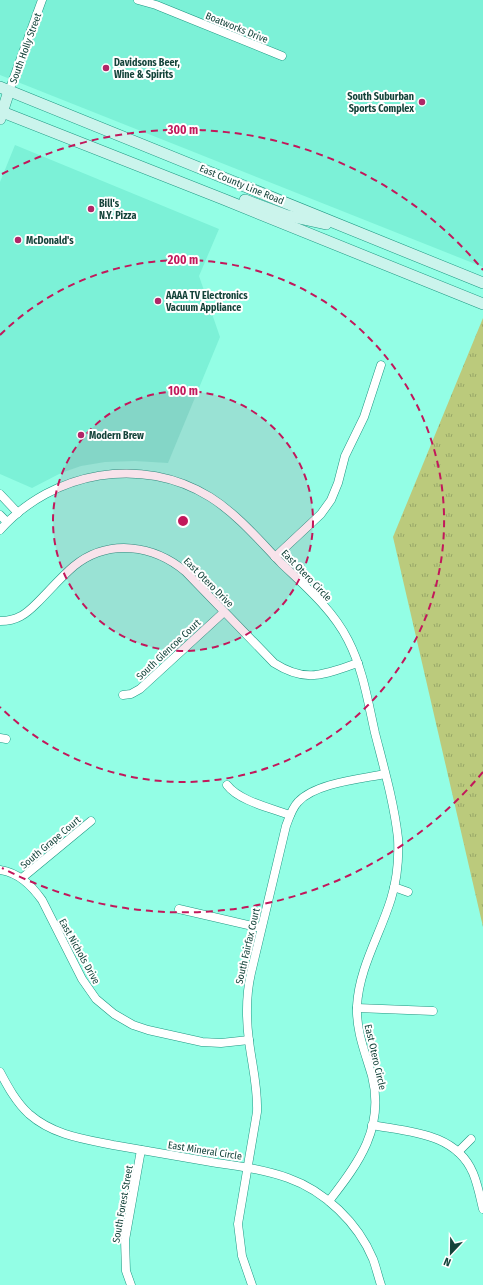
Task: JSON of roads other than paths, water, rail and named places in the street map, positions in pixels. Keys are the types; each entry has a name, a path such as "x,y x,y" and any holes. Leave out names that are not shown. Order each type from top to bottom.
{"main road":[{"name":"South Holly Street","path":"1,114 4,89"},
{"name":"East County Line Road","path":"4,89 483,283"},
{"name":"East County Line Road","path":"1,114 223,199 483,304"},
{"path":"223,199 226,196 233,195 285,215 351,229"}],"street":[{"name":"South Holly Street","path":"4,89 42,0"},
{"name":"Boatworks Drive","path":"138,0 156,5 282,56"},
{"path":"275,557 321,514 331,500 335,492 345,456 364,417 381,365"},
{"name":"East Otero Circle","path":"18,513 45,494 83,478 128,473 168,478 189,486 211,498 239,521 314,596 334,618 348,639 358,663 385,774 398,838 398,859 394,887 388,910 362,976 357,1008 358,1030 373,1083 375,1106 372,1125 367,1144 358,1162 329,1201"},
{"path":"0,494 18,513 0,530"},
{"path":"0,515 7,522"},
{"name":"East Otero Drive","path":"0,621 14,619 27,612 75,566 88,557 111,550 127,548 156,553 176,564 186,572 274,663 285,670 305,676 315,676 358,663"},
{"name":"South Glencoe Court","path":"123,695 131,694 140,689 224,612"},
{"name":"South Fairfax Court","path":"252,1285 242,1256 239,1232 239,1214 257,1101 247,1015 248,984 290,815 297,803 309,793 330,786 385,774"},
{"path":"226,785 231,791 242,798 290,815"},
{"name":"South Grape Court","path":"22,878 91,821"},
{"name":"East Nichols Drive","path":"0,870 22,878 35,891 42,900 89,990 96,999 114,1014 133,1025 148,1030 202,1042 221,1043 249,1040"},
{"path":"394,887 408,892"},
{"path":"180,909 262,928"},
{"path":"357,1008 433,1011"},
{"name":"East Mineral Circle","path":"0,1072 18,1102 30,1114 52,1129 76,1138 275,1173 295,1180 313,1190 329,1201 359,1234 373,1260 381,1285"},
{"path":"372,1125 430,1136 440,1140 458,1152 470,1166 474,1174 483,1209"},
{"path":"458,1152 471,1140"},
{"name":"South Forest Street","path":"131,1285 126,1271 125,1240 141,1150"}],"place":[{"name":"Davidsons Beer, Wine & Spirits","path":"106,68"},
{"name":"South Suburban Sports Complex","path":"422,102"},
{"name":"Bill's N.Y. Pizza","path":"91,209"},
{"name":"McDonald's","path":"18,240"},
{"name":"AAAA TV Electronics Vacuum Appliance","path":"158,301"},
{"name":"Modern Brew","path":"81,435"}]}
